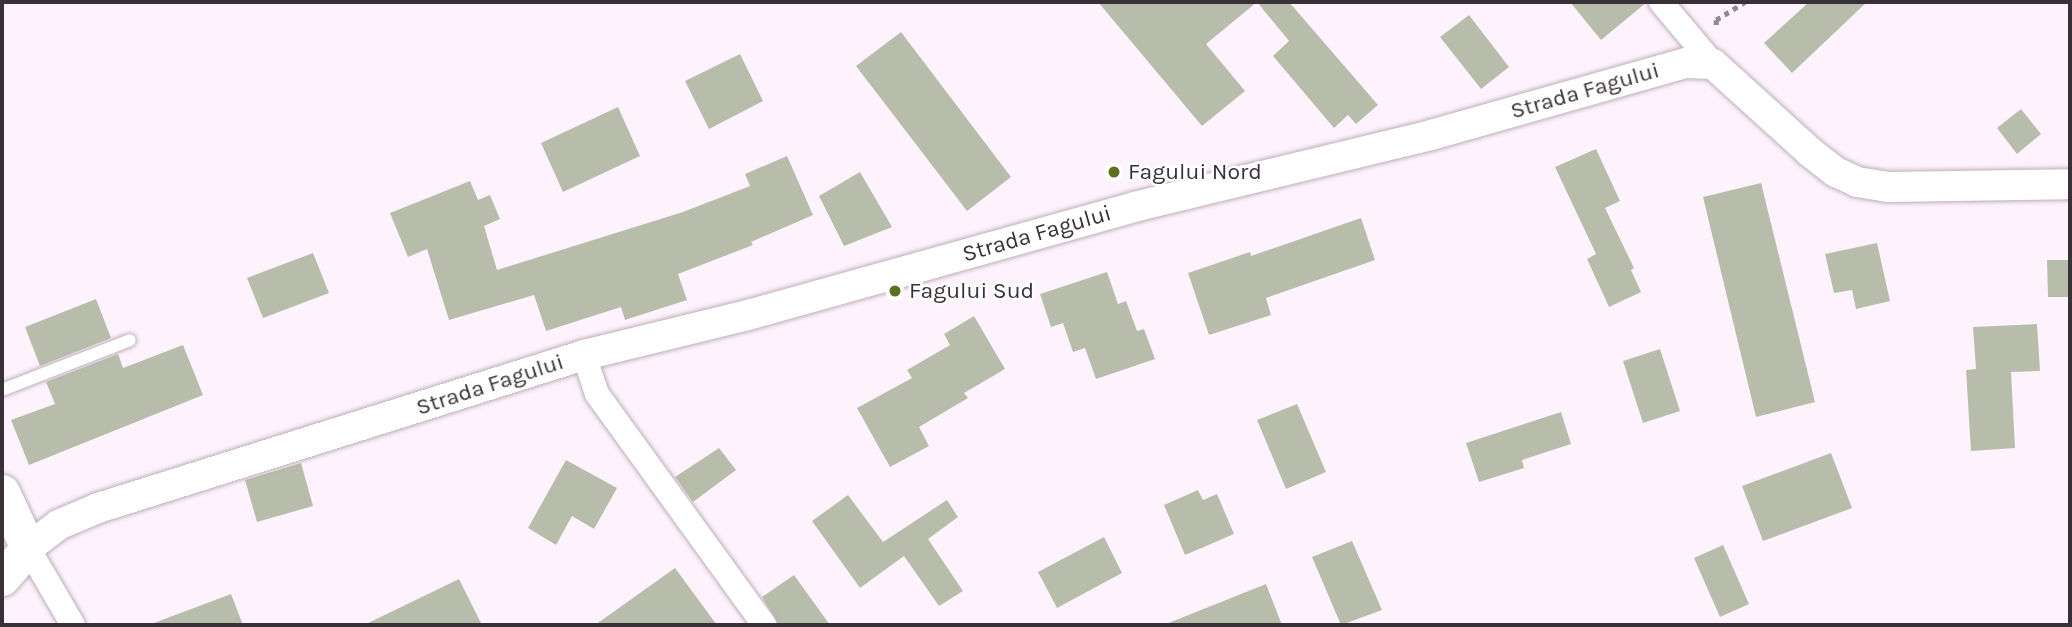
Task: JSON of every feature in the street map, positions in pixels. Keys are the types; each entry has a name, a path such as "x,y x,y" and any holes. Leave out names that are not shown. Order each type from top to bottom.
{"main road":[{"path":"2,492 28,548"},
{"name":"Strada Fagului","path":"2,578 28,548"}],"street":[{"path":"1661,2 1713,64 1810,152 1836,172 1857,182 1888,187 2070,184"},
{"name":"Strada Fagului","path":"28,548 58,524 98,508 584,355 748,314 1133,207 1431,135 1686,63 1713,64"},
{"path":"584,355 597,394 764,625"},
{"path":"28,548 73,625"}],"lane":[{"path":"2,390 130,340"}],"building":[{"path":"1098,2 1257,2 1206,44 1245,91 1202,126"},
{"path":"1257,2 1289,2 1378,105 1356,124 1348,115 1334,128 1273,56 1289,41"},
{"path":"1570,2 1647,2 1601,40"},
{"path":"1809,2 1867,2 1792,73 1764,43"},
{"path":"1469,15 1509,67 1481,89 1440,37"},
{"path":"901,32 1011,177 967,211 856,66"},
{"path":"740,54 763,101 709,129 685,81"},
{"path":"618,107 640,156 563,192 541,143"},
{"path":"2021,109 2041,134 2017,154 1997,128"},
{"path":"1596,149 1620,201 1605,208 1634,268 1631,270 1641,292 1609,307 1587,259 1596,254 1555,167"},
{"path":"787,156 813,215 751,242 753,245 678,274 687,300 625,320 621,307 546,331 534,295 449,320 427,249 408,257 390,213 470,181 478,200 490,195 500,219 484,226 497,270 683,212 750,186 745,174"},
{"path":"860,172 892,227 844,246 819,196"},
{"path":"1761,183 1815,402 1756,417 1703,197"},
{"path":"1361,218 1375,260 1266,298 1271,315 1209,335 1188,273 1250,252 1251,256"},
{"path":"1877,243 1890,301 1856,309 1852,290 1834,293 1825,254"},
{"path":"313,253 329,293 263,318 247,278"},
{"path":"2047,260 2070,260 2070,297 2048,297"},
{"path":"1107,272 1118,304 1126,301 1137,331 1144,329 1155,359 1096,379 1085,348 1073,352 1063,323 1051,327 1040,294"},
{"path":"96,299 111,338 40,366 25,327"},
{"path":"974,316 1005,369 964,393 968,398 919,427 929,446 890,467 857,408 912,378 907,370 950,345 944,334"},
{"path":"2037,324 2040,371 2011,372 2015,448 1971,451 1966,370 1976,369 1973,327"},
{"path":"183,345 203,395 29,465 11,420 55,404 46,382 118,354 123,368"},
{"path":"1660,349 1680,411 1643,423 1623,361"},
{"path":"1297,404 1326,472 1286,489 1257,420"},
{"path":"1561,412 1571,444 1522,460 1524,468 1479,482 1466,443"},
{"path":"719,448 736,470 693,502 675,477"},
{"path":"1831,453 1852,508 1763,541 1742,486"},
{"path":"566,460 617,488 594,529 572,516 556,545 528,528"},
{"path":"301,463 313,506 257,522 245,480"},
{"path":"1198,490 1203,500 1217,494 1234,534 1185,555 1164,505"},
{"path":"848,495 883,542 947,500 958,517 928,539 963,591 939,606 904,556 860,588 812,521"},
{"path":"1104,537 1122,573 1057,608 1038,572"},
{"path":"1352,541 1382,610 1341,625 1312,557"},
{"path":"1723,545 1749,604 1720,617 1694,558"},
{"path":"675,568 717,625 595,625"},
{"path":"794,575 830,625 779,625 762,597"},
{"path":"459,579 482,625 364,625"},
{"path":"1266,584 1282,625 1166,625 1166,624"},
{"path":"231,594 243,625 154,625 154,623"}],"place":[{"name":"Fagului Nord","path":"1114,172"},
{"name":"Fagului Sud","path":"895,291"}]}
